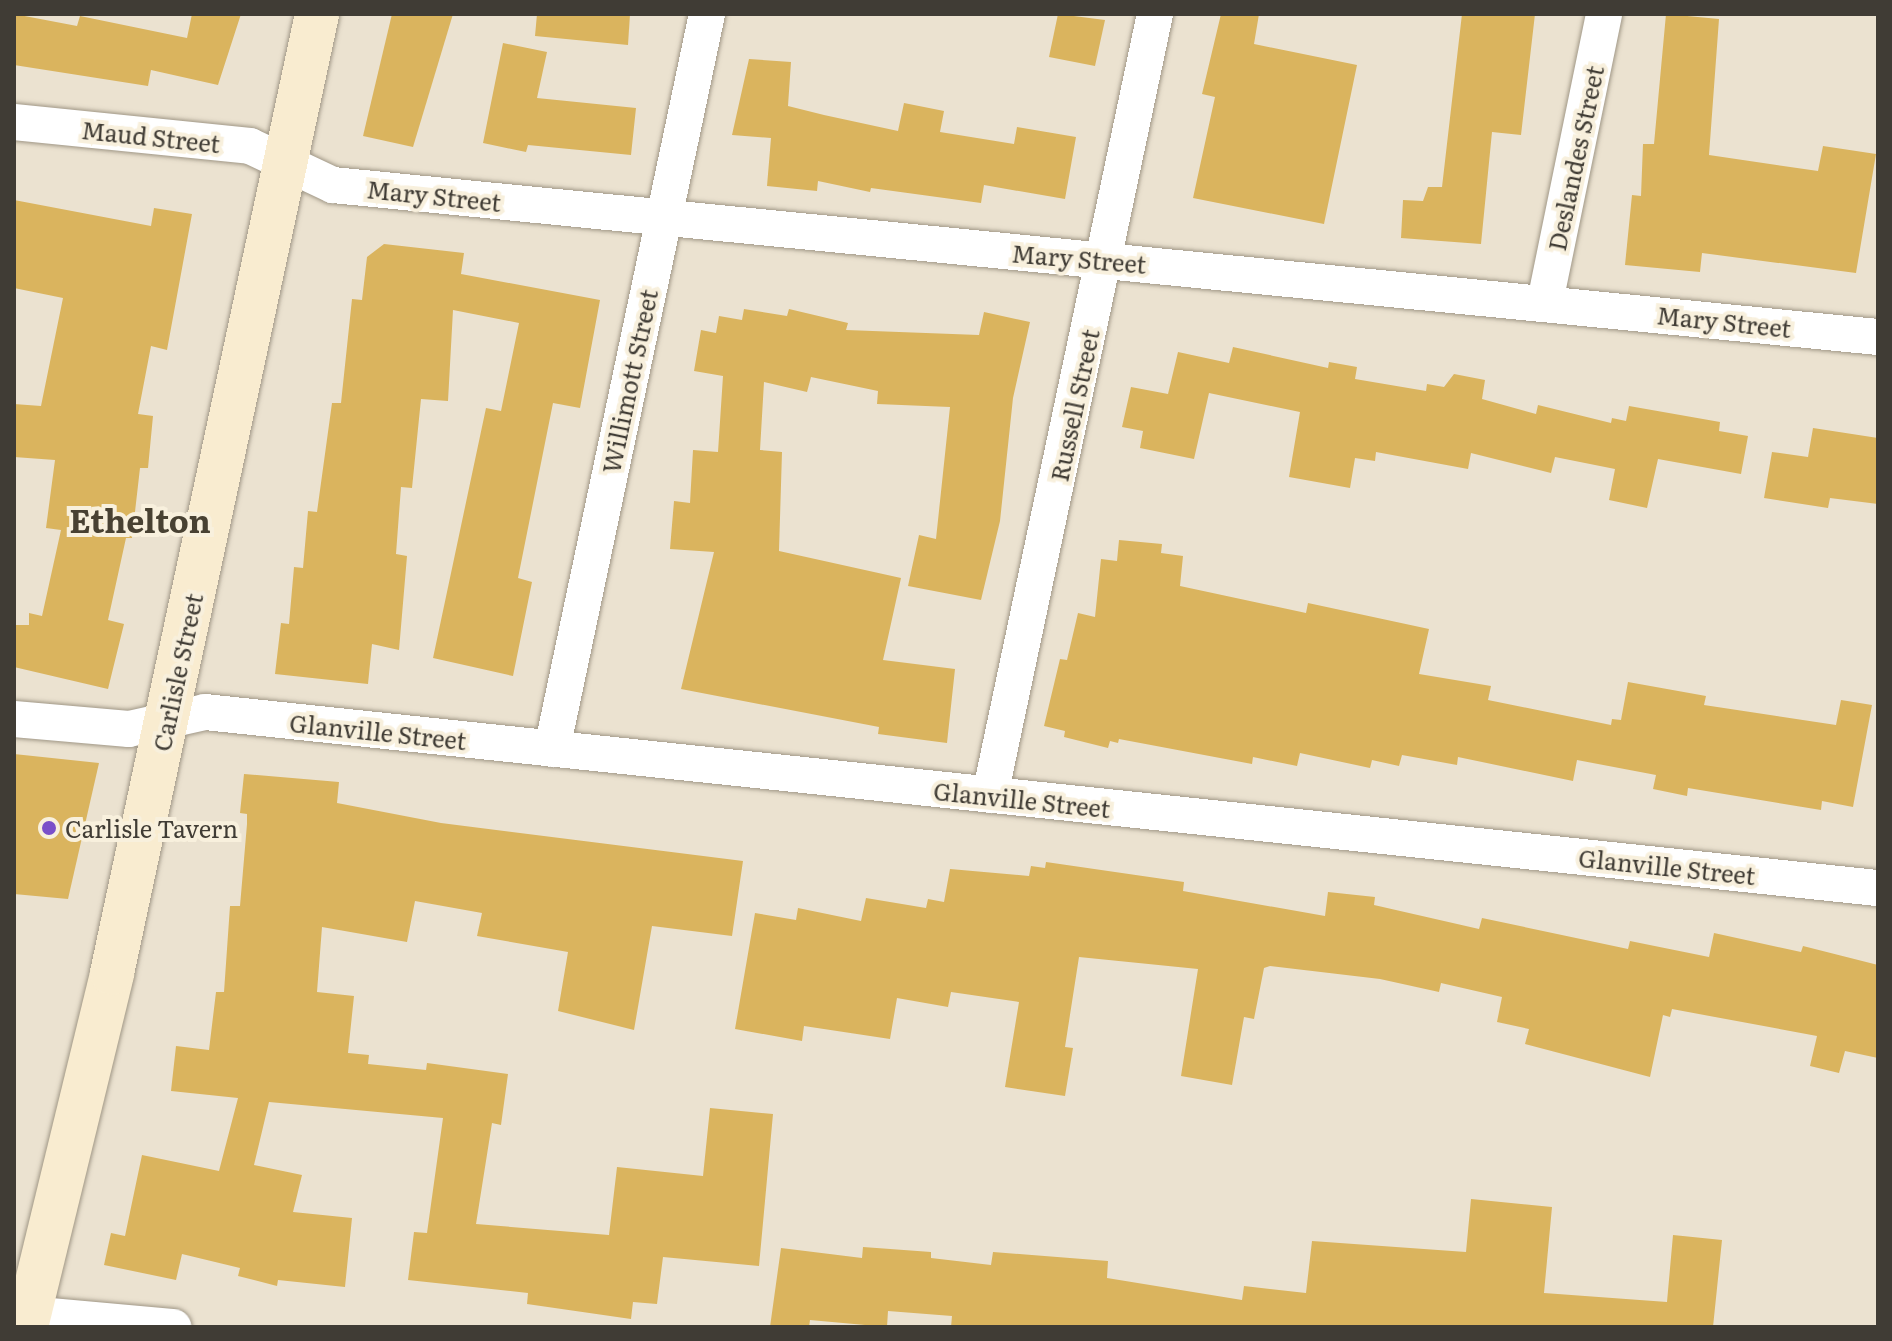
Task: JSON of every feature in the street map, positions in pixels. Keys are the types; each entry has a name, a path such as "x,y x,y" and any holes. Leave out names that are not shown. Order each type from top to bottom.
{"street":[{"name":"Carlisle Street","path":"28,1320 168,720 317,14"},
{"name":"Willimott Street","path":"552,749 707,14"},
{"name":"Russell Street","path":"990,795 1155,14"},
{"name":"Deslandes Street","path":"1545,302 1604,14"},
{"name":"Maud Street","path":"14,122 250,146 284,165"},
{"name":"Mary Street","path":"284,165 333,185 1878,337"},
{"name":"Glanville Street","path":"14,719 129,729 205,712 1878,888"},
{"path":"28,1320 173,1327"}],"building":[{"path":"14,14 77,26 80,16 187,38 192,14 241,14 218,85 151,70 148,86 14,65"},
{"path":"392,14 453,14 413,147 363,136"},
{"path":"537,14 630,14 628,45 535,36"},
{"path":"1058,14 1105,20 1095,66 1049,57"},
{"path":"1221,14 1259,14 1254,44 1357,65 1324,224 1193,198 1215,97 1202,94"},
{"path":"1462,14 1535,14 1521,135 1492,132 1481,244 1401,238 1403,200 1423,201 1428,187 1442,187"},
{"path":"1666,14 1719,19 1709,155 1818,171 1823,146 1876,154 1856,273 1702,253 1700,272 1625,265 1632,195 1641,196 1643,144 1654,144"},
{"path":"503,43 547,52 537,98 636,108 631,155 528,145 526,152 483,143"},
{"path":"749,59 791,62 788,106 824,115 898,131 904,103 944,111 940,132 1014,144 1017,127 1076,137 1065,199 984,185 981,203 871,188 870,192 818,181 817,191 767,186 771,138 732,135"},
{"path":"14,200 151,226 154,208 192,214 167,350 151,346 138,414 153,416 148,468 140,468 132,538 126,538 108,620 124,624 108,689 14,667 14,625 29,625 29,613 42,616 61,530 46,528 55,460 14,457 14,404 41,406 63,298 14,288"},
{"path":"384,244 464,253 461,274 600,300 580,408 553,403 518,578 532,582 513,676 433,658 486,408 501,411 519,323 453,310 448,401 421,399 412,488 401,487 396,554 407,556 399,650 372,644 368,684 275,674 281,623 289,624 294,567 303,568 308,511 317,512 332,403 341,403 352,299 362,300 367,257"},
{"path":"744,309 787,316 789,309 848,323 846,330 979,335 984,312 1030,322 1013,398 1000,521 981,600 908,586 919,535 936,539 950,407 877,404 878,391 811,377 807,392 764,382 760,450 782,452 779,551 901,578 883,660 955,669 947,743 878,734 879,727 681,689 714,552 670,549 674,501 690,503 693,450 718,452 723,376 694,371 701,330 716,333 719,316 742,320"},
{"path":"1233,347 1328,368 1329,362 1357,367 1355,379 1426,391 1427,384 1444,387 1454,374 1485,380 1482,399 1536,414 1538,405 1611,423 1612,418 1626,421 1629,406 1720,422 1719,431 1748,436 1741,474 1658,459 1647,508 1609,500 1615,469 1555,457 1551,473 1471,453 1468,469 1376,452 1375,461 1355,458 1350,488 1289,477 1300,412 1209,393 1194,459 1140,448 1143,431 1122,427 1131,387 1168,394 1178,352 1229,363"},
{"path":"1813,428 1878,438 1878,504 1830,498 1828,508 1764,498 1772,452 1808,457"},
{"path":"1119,540 1162,544 1161,553 1183,556 1180,586 1306,613 1308,603 1429,629 1419,674 1491,686 1488,700 1611,725 1612,719 1621,720 1628,682 1706,696 1704,705 1836,725 1841,700 1872,705 1853,807 1822,801 1821,810 1688,788 1687,796 1653,789 1656,775 1577,760 1573,781 1458,757 1457,765 1402,755 1399,766 1372,760 1370,768 1300,753 1297,766 1253,757 1252,764 1119,739 1118,743 1110,741 1108,748 1064,737 1065,731 1044,726 1060,659 1067,660 1078,613 1095,617 1101,559 1117,561"},
{"name":"Carlisle Tavern","path":"14,754 99,763 68,899 14,894"},
{"path":"244,774 339,782 337,803 441,823 743,861 732,936 652,926 634,1030 558,1011 568,952 477,936 482,913 415,901 407,942 322,927 317,992 354,996 348,1053 369,1055 368,1064 426,1070 427,1063 508,1074 501,1125 492,1123 476,1224 609,1235 617,1167 703,1176 710,1108 773,1114 759,1266 663,1257 657,1304 633,1302 631,1319 527,1304 528,1293 408,1280 414,1232 427,1233 443,1118 269,1102 254,1165 302,1175 293,1212 352,1218 345,1287 278,1280 277,1286 238,1276 240,1268 182,1254 176,1280 104,1265 111,1233 125,1236 142,1155 219,1171 238,1098 171,1091 176,1046 209,1050 216,992 224,992 230,906 240,906 247,824 247,814 240,813"},
{"path":"1046,862 1184,882 1183,891 1325,916 1328,892 1375,897 1374,905 1479,929 1482,918 1628,949 1630,941 1709,957 1714,933 1801,952 1803,946 1878,965 1878,1058 1845,1051 1839,1073 1810,1066 1817,1036 1672,1009 1670,1017 1663,1015 1650,1077 1525,1044 1529,1029 1497,1022 1502,997 1441,983 1439,992 1380,979 1270,966 1264,968 1254,1019 1244,1017 1232,1085 1181,1076 1198,969 1079,957 1065,1047 1073,1048 1065,1096 1005,1087 1019,1002 951,992 948,1007 897,998 890,1039 804,1026 802,1041 735,1029 755,913 796,920 798,908 861,921 866,898 926,908 928,899 944,902 950,869 1029,876 1031,866 1045,868"},
{"path":"1471,1199 1552,1207 1544,1293 1667,1302 1673,1235 1722,1240 1713,1327 951,1327 952,1316 888,1311 887,1327 810,1320 809,1327 770,1327 781,1248 862,1258 863,1247 931,1252 931,1258 991,1265 993,1252 1108,1261 1107,1278 1242,1300 1244,1286 1306,1293 1312,1241 1466,1252"}],"place":[{"name":"Carlisle Tavern","path":"49,828"}],"district":[{"name":"Ethelton","path":"140,519"}]}
